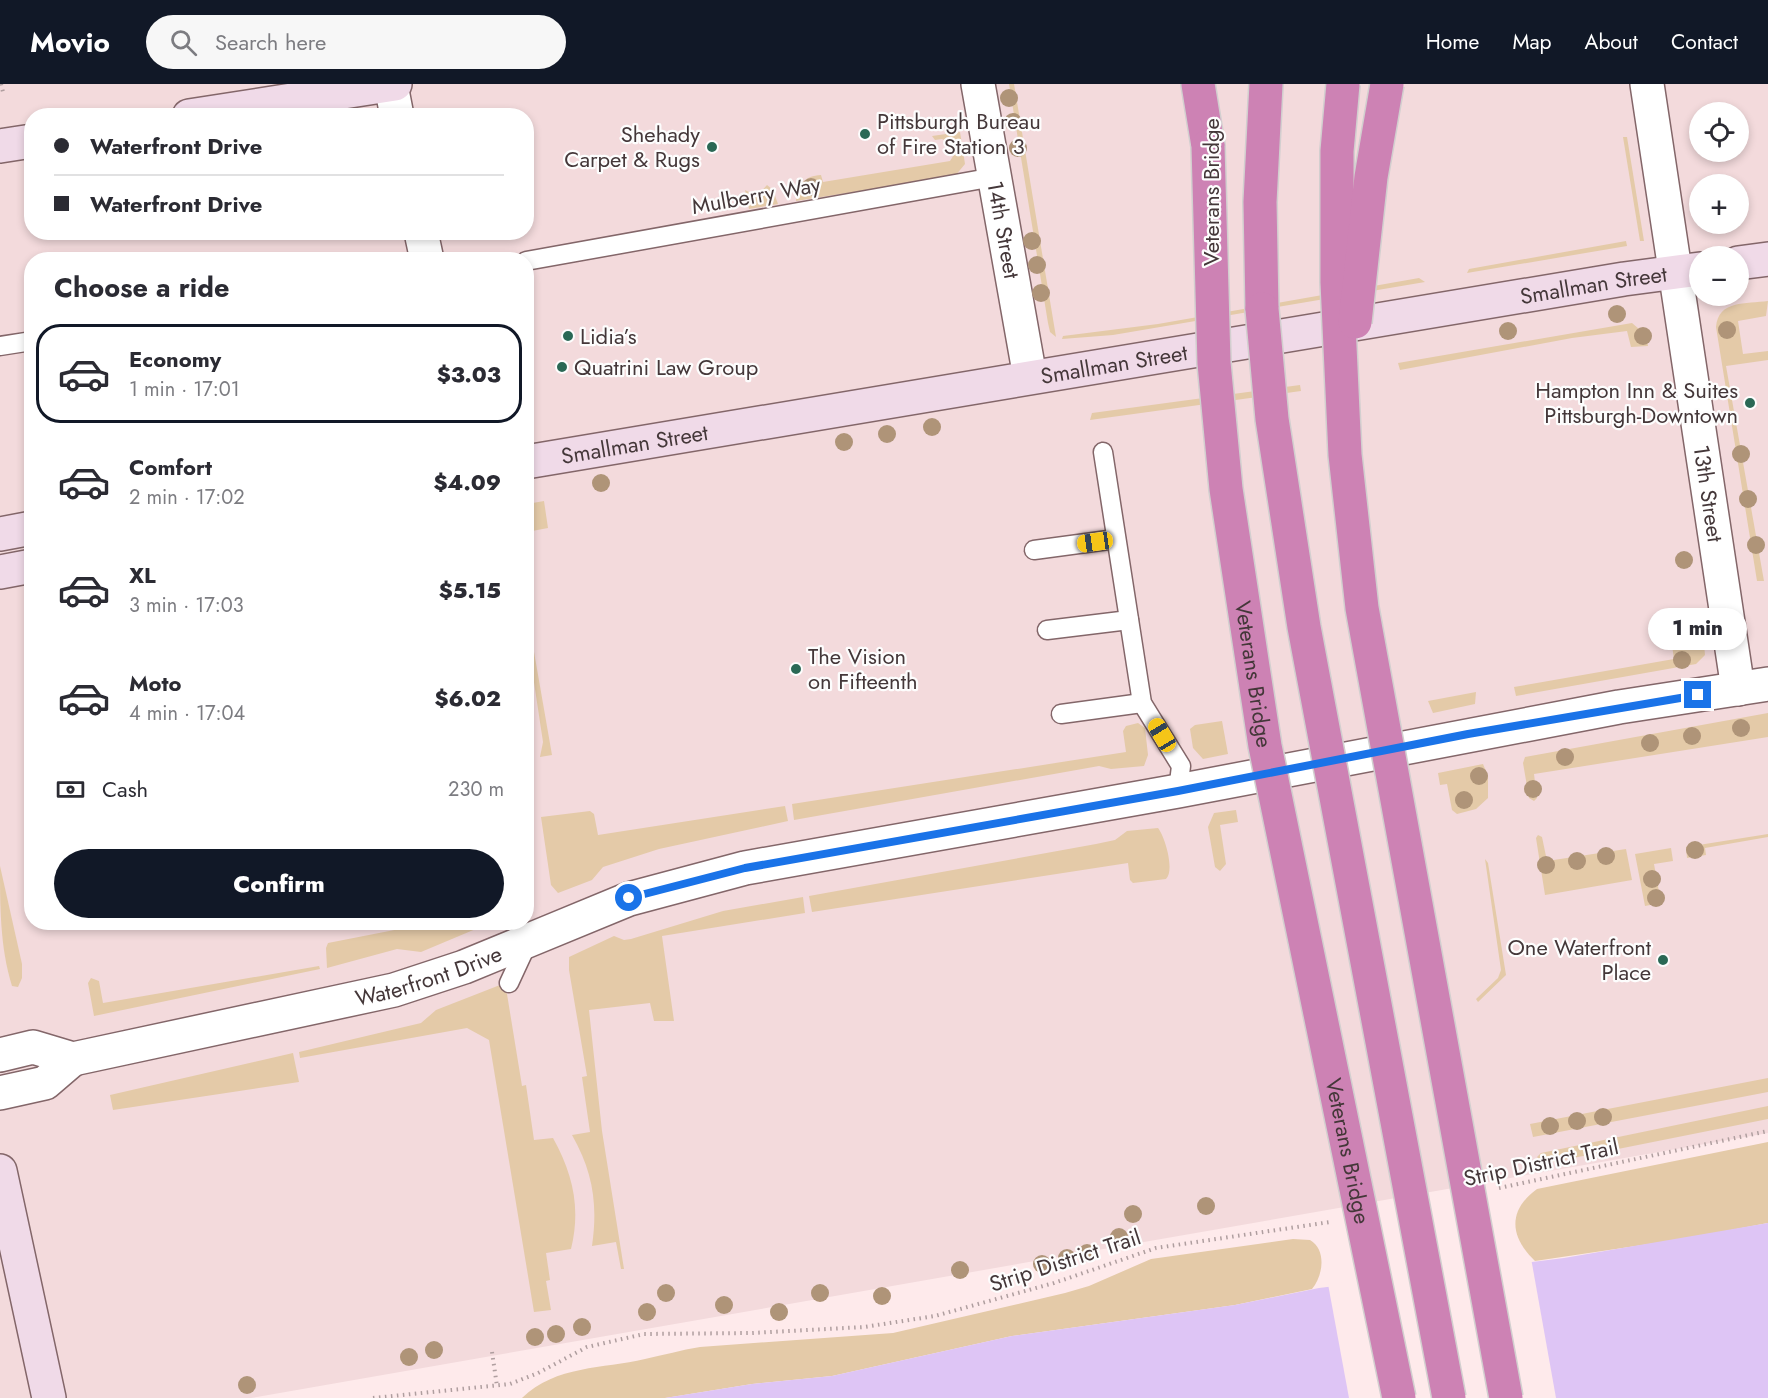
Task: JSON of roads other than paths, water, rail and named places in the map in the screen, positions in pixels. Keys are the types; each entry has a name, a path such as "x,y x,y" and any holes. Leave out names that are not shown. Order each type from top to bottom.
{"highway":[{"path":"1198,84 1208,146"},
{"name":"Veterans Bridge","path":"1212,84 1208,146 1214,363 1226,489 1260,712 1399,1398"},
{"path":"1266,84 1260,202 1262,309 1272,420 1304,627 1449,1398"},
{"path":"1343,84 1337,151 1337,282 1346,455 1362,608 1506,1398"},
{"path":"1346,455 1354,338 1371,177 1387,84"}],"street":[{"path":"240,108 393,84 396,108"},
{"name":"14th Street","path":"978,84 1030,377"},
{"name":"13th Street","path":"1647,84 1688,271 1753,686"},
{"path":"0,146 24,142"},
{"path":"1749,262 1768,259"},
{"name":"Smallman Street","path":"534,461 1624,279 1688,271"},
{"path":"0,534 24,530"},
{"path":"0,572 24,568"},
{"name":"Waterfront Drive","path":"534,923 745,868 1178,791 1468,734 1753,686"},
{"name":"Waterfront Drive","path":"0,1055 33,1047 72,1059 394,990 464,967 520,930"},
{"name":"Waterfront Drive","path":"0,1093 45,1083 72,1059"},
{"path":"0,1171 49,1398"}],"lane":[{"name":"Mulberry Way","path":"534,260 994,177"},
{"path":"0,346 24,342"},
{"path":"1102,452 1142,703 1181,766 1178,791"},
{"path":"1034,550 1116,539"},
{"path":"1047,630 1129,620"},
{"path":"1061,714 1142,703"},
{"path":"509,983 526,930"}],"place":[{"name":"Pittsburgh Bureau of Fire Station 3","path":"865,134"},
{"name":"Shehady Carpet & Rugs","path":"712,147"},
{"name":"Lidia’s","path":"568,336"},
{"name":"Quatrini Law Group","path":"562,367"},
{"name":"Hampton Inn & Suites Pittsburgh-Downtown","path":"1750,403"},
{"name":"The Vision on Fifteenth","path":"796,669"},
{"name":"One Waterfront Place","path":"1663,960"}]}
